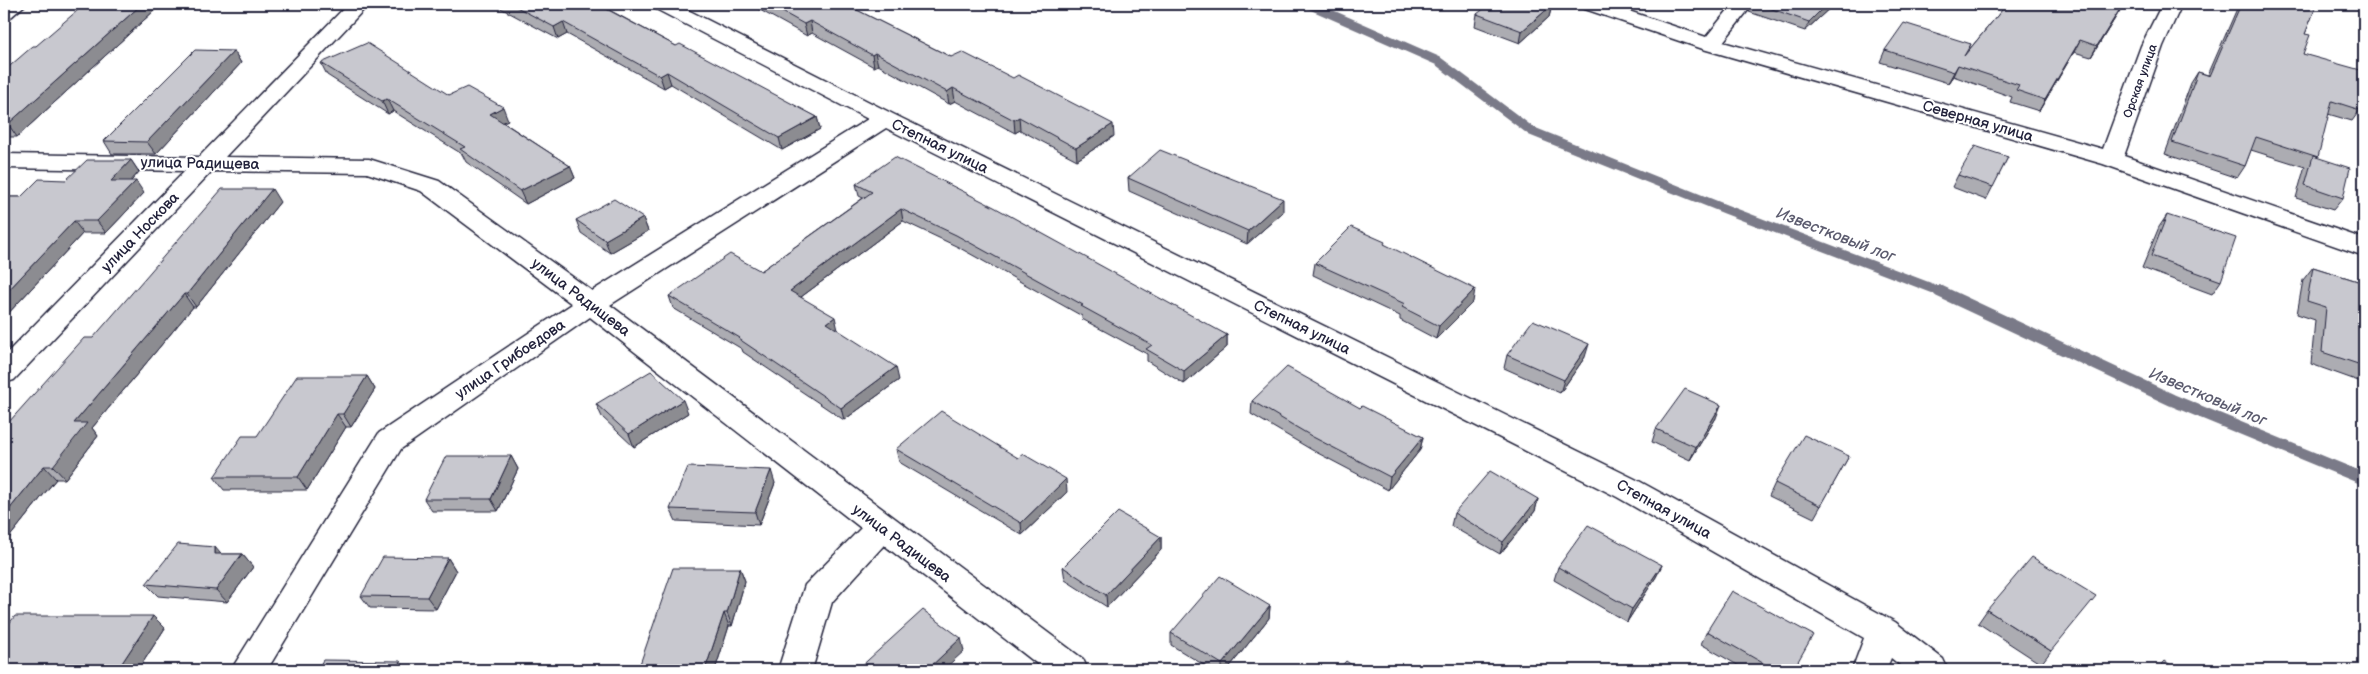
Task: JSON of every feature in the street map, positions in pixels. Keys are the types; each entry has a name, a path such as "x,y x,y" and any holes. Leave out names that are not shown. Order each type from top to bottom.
{"street":[{"path":"4,13 16,4"},
{"name":"улица Носкова","path":"4,373 359,4"},
{"name":"Степная улица","path":"661,4 885,119 1628,489 1883,632 1931,670"},
{"name":"Северная улица","path":"1589,4 1710,45 2111,159 2364,248"},
{"path":"1710,45 1743,4"},
{"name":"Орская улица","path":"2111,159 2152,46 2172,4"},
{"name":"улица Грибоедова","path":"248,670 390,441 591,304 885,119"},
{"name":"улица Радищева","path":"4,161 369,166 430,186 591,304 882,528 1071,670"},
{"path":"795,670 818,595 882,528"},
{"path":"1869,670 1883,632"}],"building":[{"path":"85,4 142,4 8,124 4,124 4,71"},
{"path":"511,4 601,4 599,5 676,46 680,44 817,117 779,138 667,72 660,76 563,22 554,27"},
{"path":"768,4 845,4 951,57 962,52 1013,78 1018,75 1113,124 1076,148 1019,117 1014,120 953,88 947,92 875,53 872,55 810,21 804,24"},
{"path":"1490,4 1552,5 1522,31 1477,14"},
{"path":"1758,4 1827,4 1809,22"},
{"path":"2007,4 2123,4 2097,46 2080,40 2045,100 2016,90 2019,85 1958,65 1954,72 1885,50 1904,23 1971,44 1964,56"},
{"path":"2241,4 2317,4 2305,34 2310,35 2303,54 2364,71 2364,96 2360,110 2332,101 2318,157 2256,137 2245,166 2172,142 2198,72 2210,76"},
{"path":"367,43 449,95 467,87 503,107 490,114 570,166 520,191 460,149 465,147 387,99 382,101 321,63"},
{"path":"195,50 234,51 147,142 104,141"},
{"path":"1975,146 2008,157 1993,187 1958,175"},
{"path":"1160,150 1283,199 1248,231 1128,178"},
{"path":"2313,156 2350,168 2343,198 2305,185"},
{"path":"895,157 994,207 1227,335 1184,371 1146,349 1152,345 1081,306 1083,305 956,235 901,209 790,291 835,317 827,323 896,367 841,408 740,338 669,296 730,254 761,271 872,192 856,184"},
{"path":"87,160 131,160 111,181 136,181 97,221 74,221 4,295 4,231 8,227 4,227 4,197 21,197 39,179 66,180"},
{"path":"222,189 272,189 187,294 184,294 74,423 87,423 53,466 44,466 4,516 5,423 8,423 84,338 93,338"},
{"path":"614,199 643,218 605,240 576,220"},
{"path":"2167,215 2236,238 2221,281 2151,256"},
{"path":"1351,227 1385,242 1384,244 1475,289 1439,326 1402,307 1405,304 1315,263"},
{"path":"2313,267 2364,283 2364,366 2322,352 2326,307 2307,301"},
{"path":"1533,320 1589,344 1564,380 1507,355"},
{"path":"1287,367 1360,408 1362,406 1423,437 1390,477 1313,437 1252,401"},
{"path":"651,371 683,400 629,434 596,404"},
{"path":"297,376 367,376 343,414 337,414 298,477 214,477 242,436 257,436"},
{"path":"1685,389 1721,405 1696,447 1656,429"},
{"path":"941,411 1018,458 1023,454 1066,479 1021,523 896,449"},
{"path":"1804,435 1849,456 1821,506 1775,483"},
{"path":"446,456 511,456 491,499 424,499"},
{"path":"688,467 771,470 755,512 670,509"},
{"path":"1490,471 1538,499 1503,542 1454,513"},
{"path":"1118,512 1161,537 1106,595 1063,567"},
{"path":"1588,525 1662,565 1632,609 1558,567"},
{"path":"178,544 215,547 215,554 242,554 216,590 146,584"},
{"path":"383,557 448,558 427,597 361,596"},
{"path":"2032,557 2096,596 2051,651 1987,610"},
{"path":"673,568 740,568 727,613 724,613 705,670 590,670 592,666 639,667"},
{"path":"1220,576 1270,606 1222,664 1171,633"},
{"path":"1732,591 1813,635 1793,670 1775,670 1707,631"},
{"path":"923,610 961,638 927,670 857,670"},
{"path":"15,616 153,616 120,666 4,666 4,630"},
{"path":"323,660 400,661 396,670 317,670"},
{"path":"1346,661 1359,670 1338,670"},
{"path":"2165,661 2178,670 2157,670"}],"waterway":[{"name":"Известковый лог","path":"1308,4 1438,61 1531,131 1725,209 1942,292"},
{"name":"Известковый лог","path":"1939,291 2172,400 2364,479"}]}
